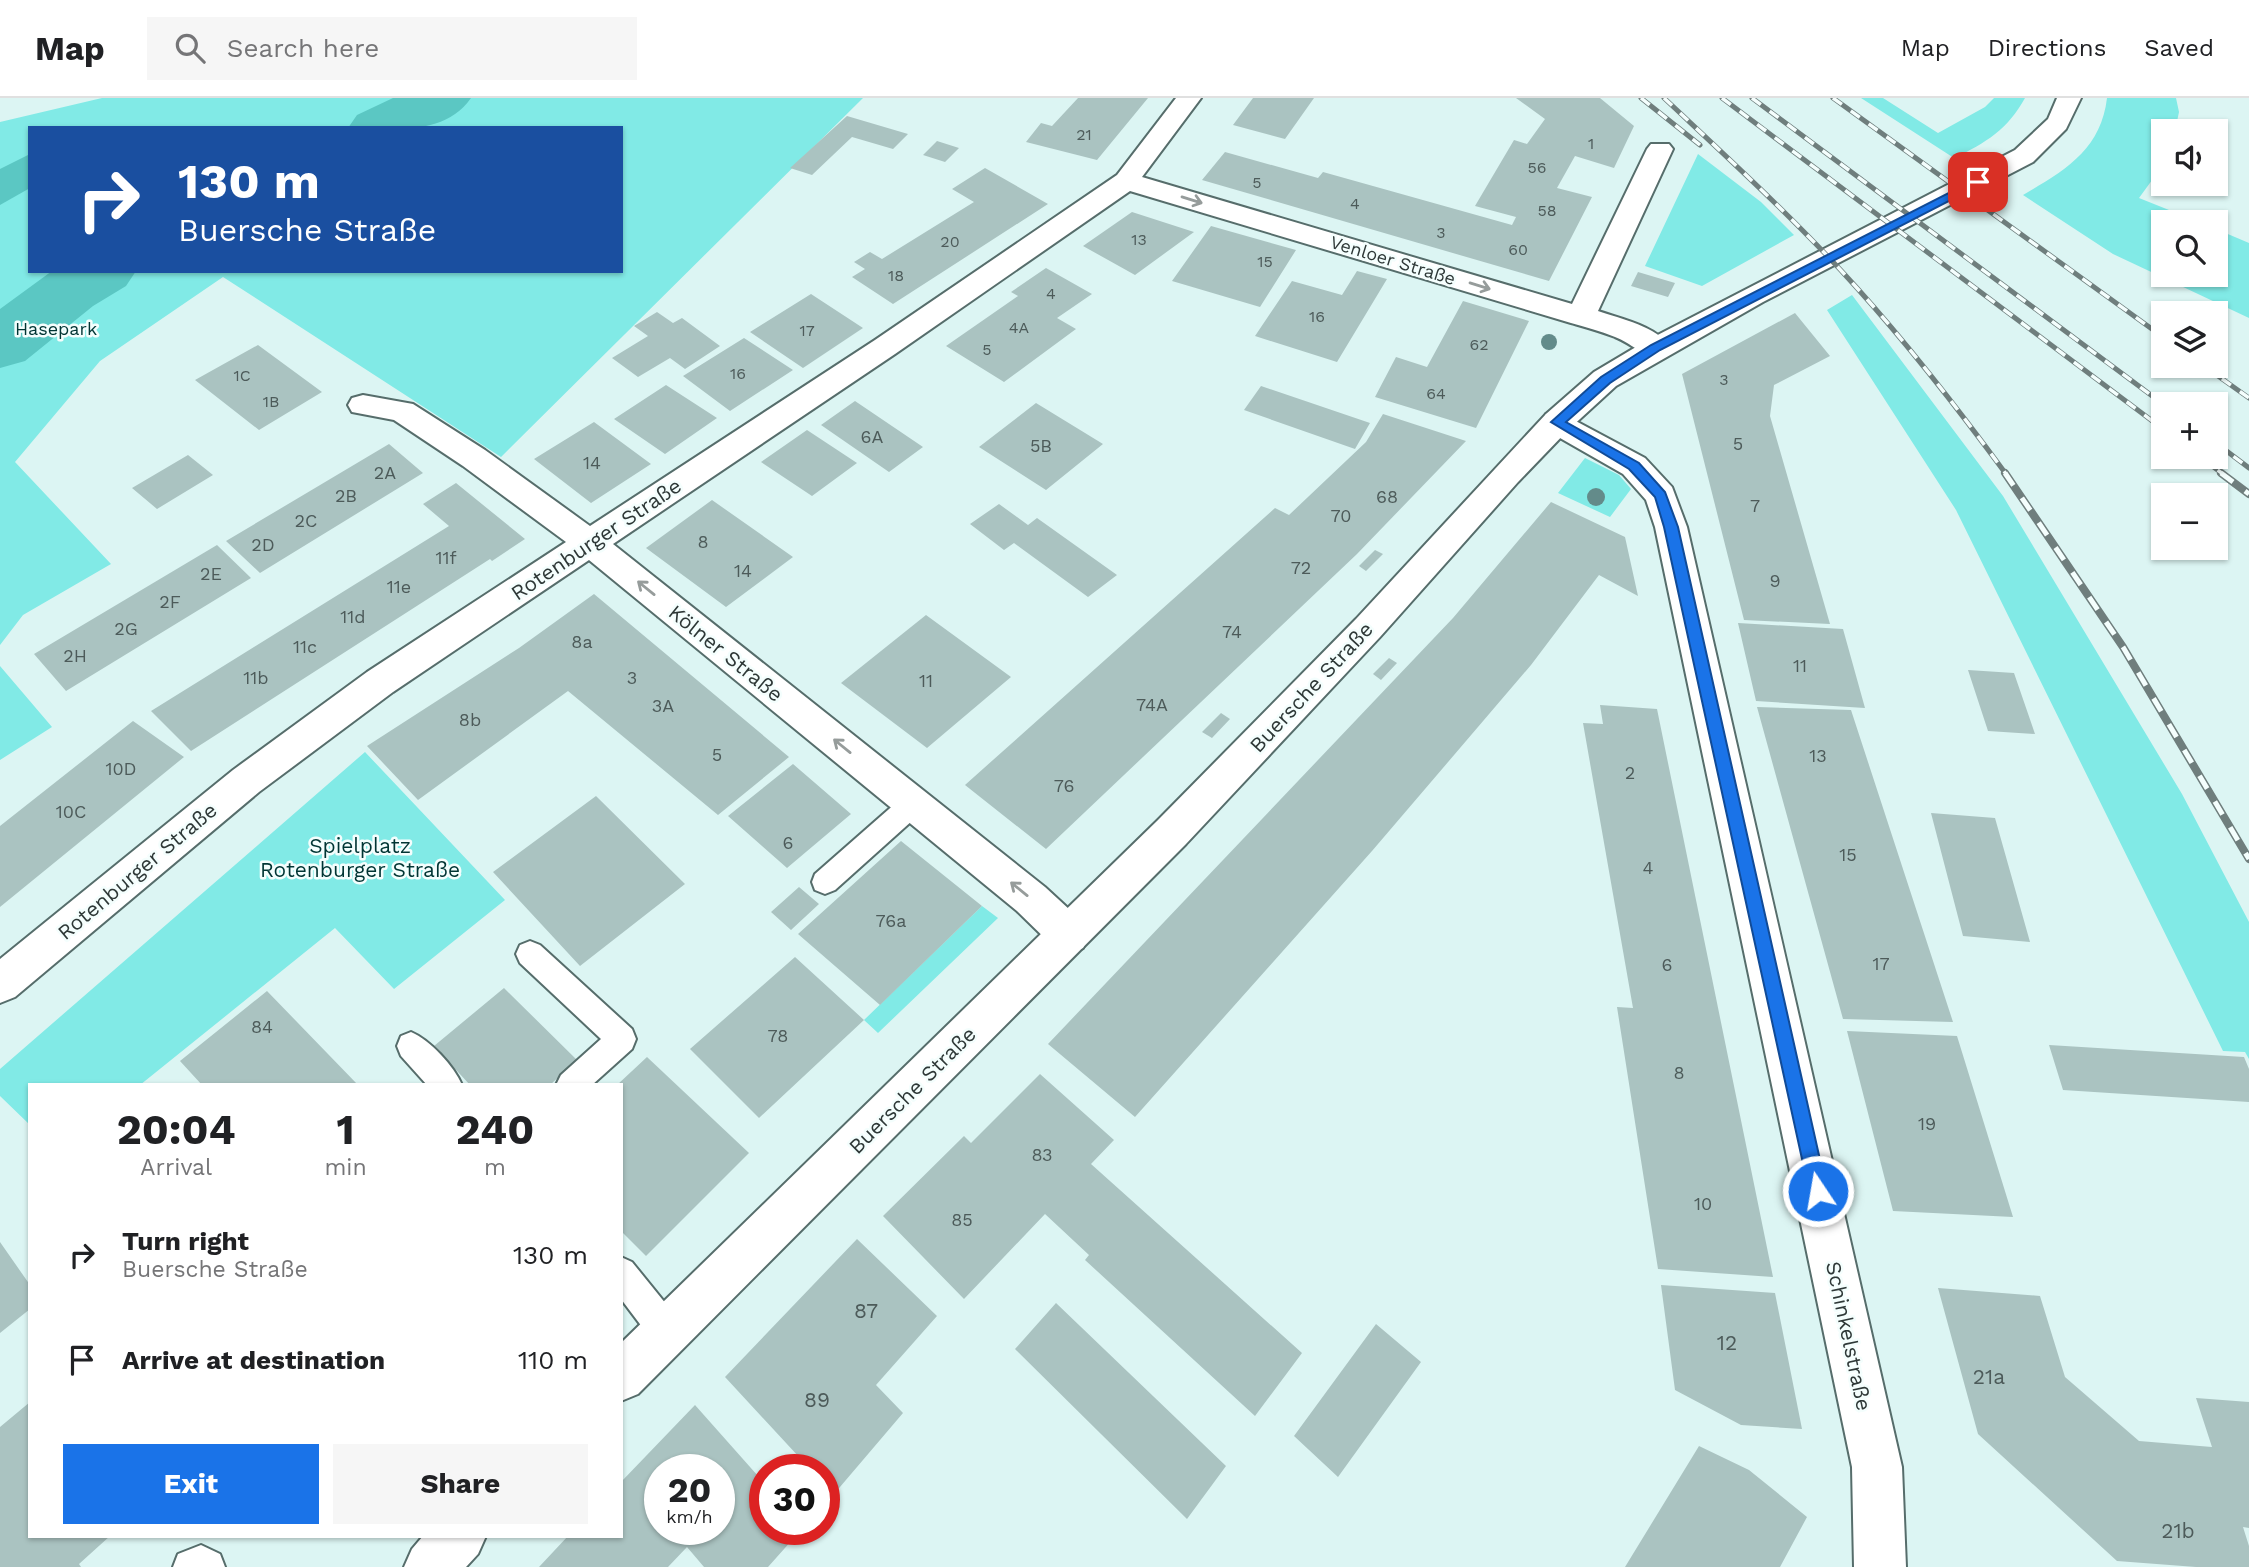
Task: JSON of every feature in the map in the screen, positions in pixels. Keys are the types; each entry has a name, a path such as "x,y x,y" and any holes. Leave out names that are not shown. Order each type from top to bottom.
{"street":[{"name":"Rotenburger Straße","path":"0,984 246,781 380,682 885,347 1126,181 1189,98"},
{"name":"Buersche Straße","path":"623,1375 1069,935 1286,715 1557,422 1605,380 1656,348 2024,156 2052,131 2067,107 2068,98"},
{"path":"1581,316 1660,149"},
{"name":"Venloer Straße","path":"1126,181 1581,316 1628,331 1656,348"},
{"name":"Kölner Straße","path":"363,405 402,411 474,458 590,543 914,803 1031,899 1069,935"},
{"name":"Schinkelstraße","path":"1557,422 1634,466 1661,495 1671,527 1877,1467 1882,1556 1880,1567"}],"lane":[{"path":"825,881 914,803"},
{"path":"530,954 622,1039 573,1083"},
{"path":"411,1046 445,1083"},
{"path":"623,1276 667,1332"},
{"path":"191,1567 201,1563 208,1567"}],"green space":[{"name":"Hasepark","path":"102,98 863,98 501,457 223,277 100,361 15,462 111,564 23,615 0,645 0,122"},
{"path":"1861,98 1883,98 1938,133 1985,107 1994,98 2025,98 2004,127 1976,147 1954,158"},
{"path":"2107,98 2176,98 2178,119 2151,119 2151,182 2139,198 2169,210 2151,210 2151,272 2113,254 2023,195 2053,177 2078,157 2097,132"},
{"path":"1698,154 1761,202 1794,235 1702,286 1645,266"},
{"path":"2228,234 2249,243 2249,318 2228,308 2228,301 2213,301 2183,287 2228,287"},
{"path":"1852,295 2003,496 2182,794 2249,922 2249,1059 2245,1052 2223,1051 1956,510 1827,310"},
{"path":"1585,458 1619,475 1631,489 1610,517 1558,493"},
{"path":"0,666 52,727 0,760"},
{"name":"Spielplatz Rotenburger Straße","path":"365,752 505,900 394,989 335,928 142,1083 28,1083 28,1123 0,1096 0,1069"},
{"path":"982,906 998,918 878,1033 864,1020"}],"shaded area":[{"path":"28,155 28,189 0,205 0,169"}],"building":[{"path":"1078,98 1148,98 1097,160 1026,142 1041,123 1052,126"},
{"path":"1253,98 1314,98 1285,139 1233,125"},
{"path":"1516,98 1600,98 1634,126 1614,168 1575,156 1557,188 1592,197 1549,281 1202,180 1225,152 1318,178 1323,172 1512,225 1516,217 1475,206 1514,140 1527,144 1545,119"},
{"path":"847,116 908,134 893,149 852,137 812,175 790,168"},
{"path":"937,141 959,148 945,162 923,155"},
{"path":"985,168 1048,204 893,304 852,277 865,269 854,262 870,252 882,259 974,202 952,189"},
{"path":"1132,212 1194,232 1135,275 1083,246"},
{"path":"1211,226 1296,250 1260,307 1172,281"},
{"path":"1046,268 1092,294 1057,318 1076,329 1004,382 946,346 1018,296 1011,292"},
{"path":"1357,271 1387,279 1337,362 1255,336 1292,281 1342,295"},
{"path":"1638,272 1675,283 1668,297 1631,286"},
{"path":"811,294 863,328 803,368 750,332"},
{"path":"1463,301 1529,321 1476,428 1375,397 1396,357 1427,367"},
{"path":"657,312 673,323 682,318 720,346 685,369 670,358 638,377 612,358 648,336 634,326"},
{"path":"1795,313 1830,356 1774,385 1770,416 1830,624 1744,620 1682,374"},
{"path":"744,338 793,370 730,411 683,376"},
{"path":"258,345 322,392 259,430 195,380"},
{"path":"666,385 717,418 665,454 614,419"},
{"path":"1261,386 1370,423 1355,449 1244,410"},
{"path":"855,401 923,447 889,472 821,425"},
{"path":"1036,403 1103,444 1046,490 979,447"},
{"path":"1383,414 1466,441 1357,554 1046,849 965,785 1275,508 1289,515 1366,442"},
{"path":"594,422 651,464 591,503 534,459"},
{"path":"807,430 857,463 812,496 761,462"},
{"path":"389,444 423,473 260,573 226,541"},
{"path":"188,455 213,475 157,509 132,488"},
{"path":"456,483 525,539 191,751 151,711 449,526 423,504"},
{"path":"712,500 793,557 726,607 646,548"},
{"path":"1551,502 1625,537 1638,596 1599,575 1531,665 1372,851 1135,1117 1048,1044 1453,618"},
{"path":"999,504 1028,525 1037,518 1117,575 1088,597 1014,543 1004,550 970,524"},
{"path":"217,545 251,578 66,691 34,654"},
{"path":"1375,550 1383,554 1366,571 1359,566"},
{"path":"594,594 789,757 718,815 568,691 418,800 367,746 519,648"},
{"path":"926,615 1011,677 927,748 841,683"},
{"path":"1738,623 1843,629 1865,708 1756,701"},
{"path":"1389,658 1397,663 1381,680 1373,674"},
{"path":"1968,670 2014,673 2035,734 1988,731"},
{"path":"1600,705 1657,709 1773,1277 1658,1269 1617,1007 1633,1008 1583,723 1603,724"},
{"path":"1757,707 1851,710 1953,1022 1843,1019"},
{"path":"1221,713 1230,719 1212,738 1202,732"},
{"path":"133,721 184,757 0,907 0,826"},
{"path":"793,764 851,814 787,868 728,816"},
{"path":"596,796 685,884 580,966 493,872"},
{"path":"1931,813 1995,818 2030,942 1963,936"},
{"path":"901,841 982,906 880,1005 798,934"},
{"path":"799,887 819,904 791,930 771,912"},
{"path":"795,957 864,1020 759,1118 690,1049"},
{"path":"504,988 577,1060 552,1083 468,1083 434,1046"},
{"path":"267,991 356,1083 200,1083 180,1061"},
{"path":"1847,1031 1957,1036 2013,1217 1893,1211"},
{"path":"2049,1045 2244,1057 2249,1069 2249,1102 2063,1090"},
{"path":"647,1057 749,1153 646,1256 623,1233 623,1083 619,1083"},
{"path":"1040,1074 1114,1140 1091,1164 1302,1353 1255,1416 1085,1260 1089,1255 1045,1214 964,1299 883,1216 964,1136 971,1143"},
{"path":"857,1239 937,1316 876,1385 903,1413 840,1487 840,1454 796,1454 725,1377"},
{"path":"0,1242 28,1282 28,1311 0,1333"},
{"path":"1661,1285 1775,1293 1802,1429 1741,1425 1675,1390"},
{"path":"1938,1288 2040,1296 2065,1377 2139,1441 2212,1447 2196,1398 2249,1402 2249,1528 2243,1527 2249,1546 2249,1567 2196,1567 2117,1561 1978,1434"},
{"path":"1056,1303 1226,1466 1187,1519 1015,1349"},
{"path":"1376,1324 1421,1362 1338,1477 1294,1436"},
{"path":"28,1404 28,1538 108,1538 79,1564 81,1567 0,1567 0,1427"},
{"path":"695,1405 749,1466 749,1545 788,1545 768,1567 704,1567 687,1547 668,1567 539,1567 566,1538 623,1538 623,1480 644,1458 644,1545 735,1545 735,1454 648,1454"},
{"path":"1699,1446 1749,1470 1807,1517 1780,1567 1625,1567"}],"waterway":[{"path":"383,126 441,98"},
{"path":"0,345 69,291 99,273"}],"railway":[{"path":"1641,98 1700,145"},
{"path":"1664,98 1787,215 1857,288 1934,379 2006,474"},
{"path":"1722,98 2151,420"},
{"path":"1752,98 2151,395"},
{"path":"1833,98 2151,328"},
{"path":"2221,378 2249,398"},
{"path":"2228,452 2249,468"},
{"path":"2216,469 2223,474"},
{"path":"2005,473 2123,647 2249,859"},
{"path":"2221,473 2249,494"}],"route":[{"path":"1818,1191 1671,527 1661,495 1634,466 1557,422 1605,380 1656,348 1978,182"}]}
